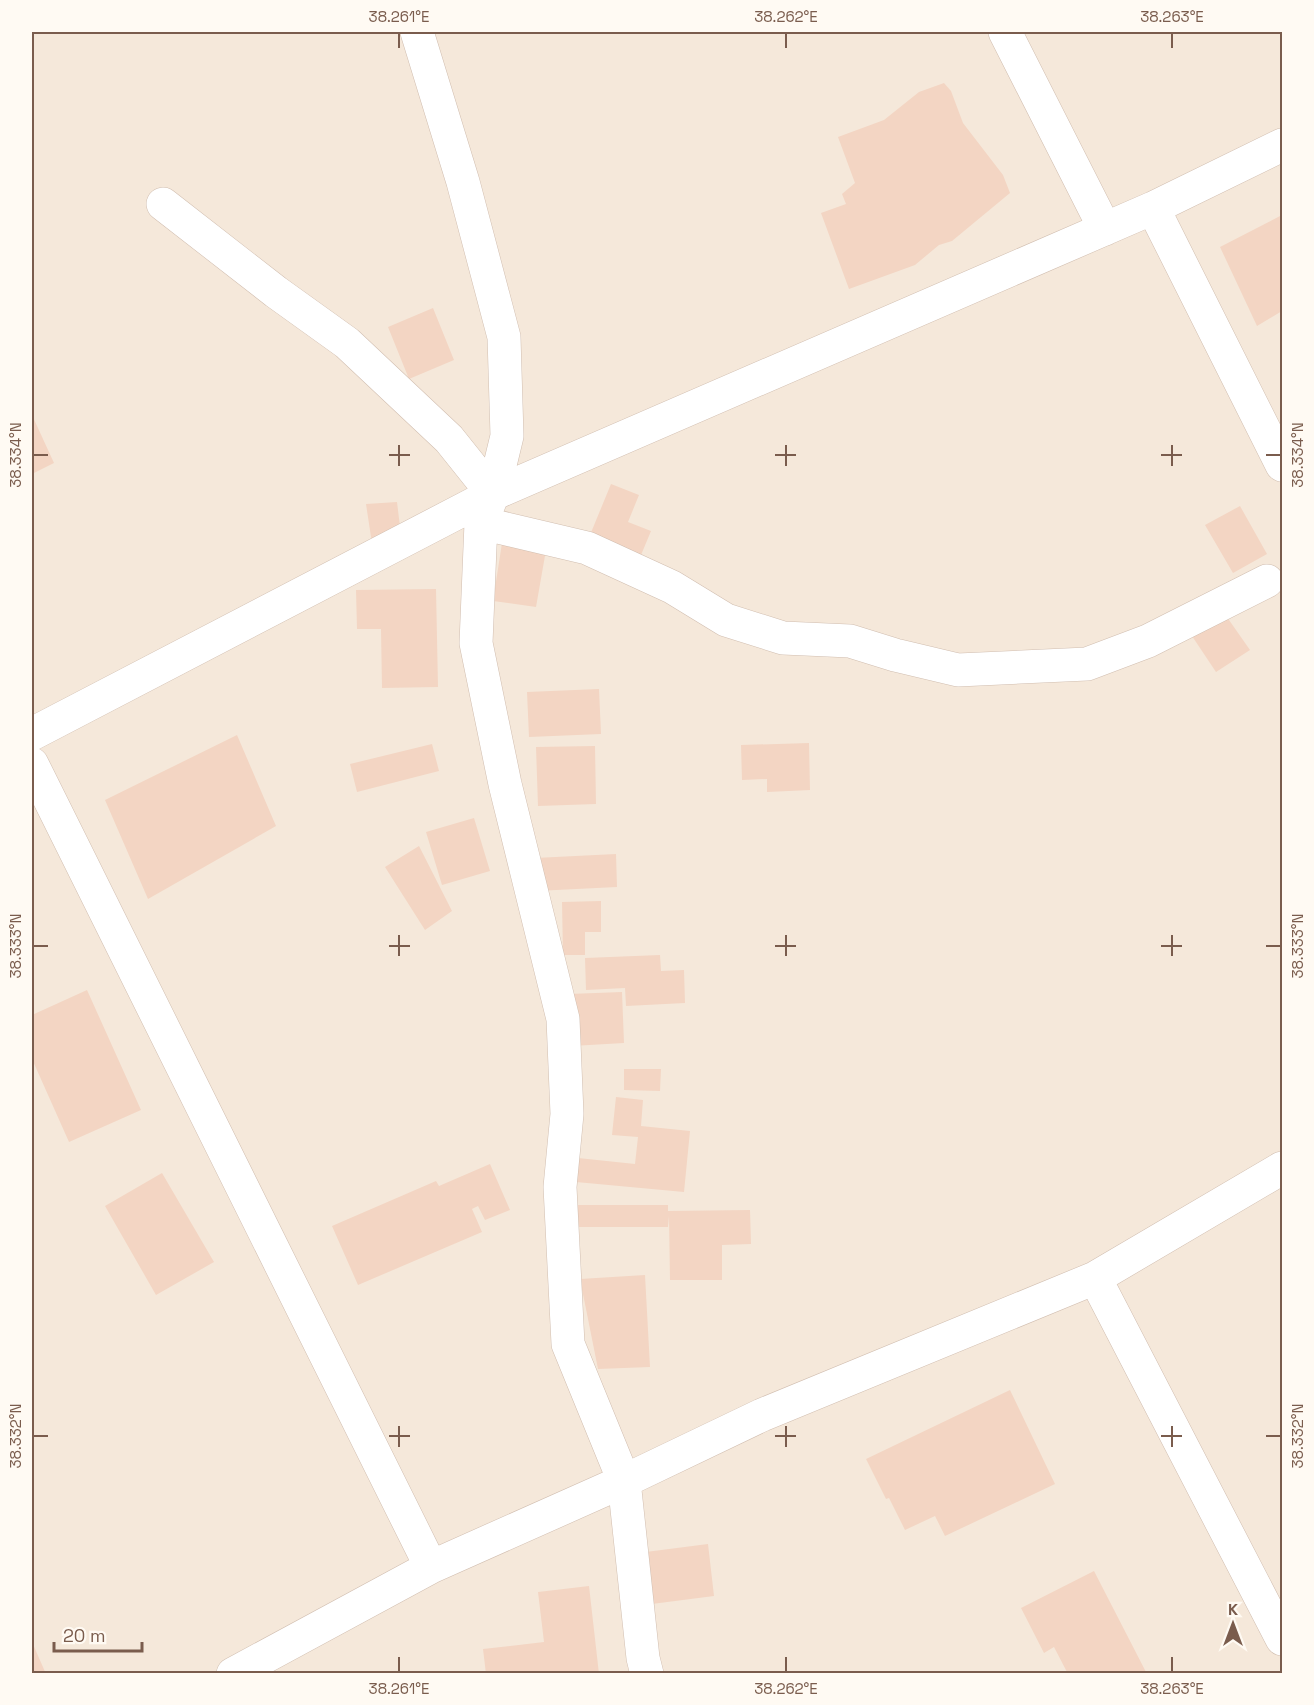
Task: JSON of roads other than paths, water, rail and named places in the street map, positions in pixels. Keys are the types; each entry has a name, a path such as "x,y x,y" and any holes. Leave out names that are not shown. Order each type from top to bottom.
{"street":[{"path":"417,32 463,182 504,337 507,436 487,508 476,643 505,784 563,1019 567,1114 560,1187 568,1344 624,1481 643,1658 647,1674"},
{"path":"1005,32 1105,229"},
{"path":"32,734 487,508 1153,208 1282,145"},
{"path":"163,204 276,292 347,343 449,439 487,508 587,548 672,587 726,620 783,638 850,641 895,656 958,670 1087,664 1148,641 1266,581"},
{"path":"1153,208 1282,465"},
{"path":"32,764 431,1567"},
{"path":"232,1674 431,1567 624,1481 762,1415 1095,1278 1282,1168"},
{"path":"1095,1278 1282,1639"}]}
